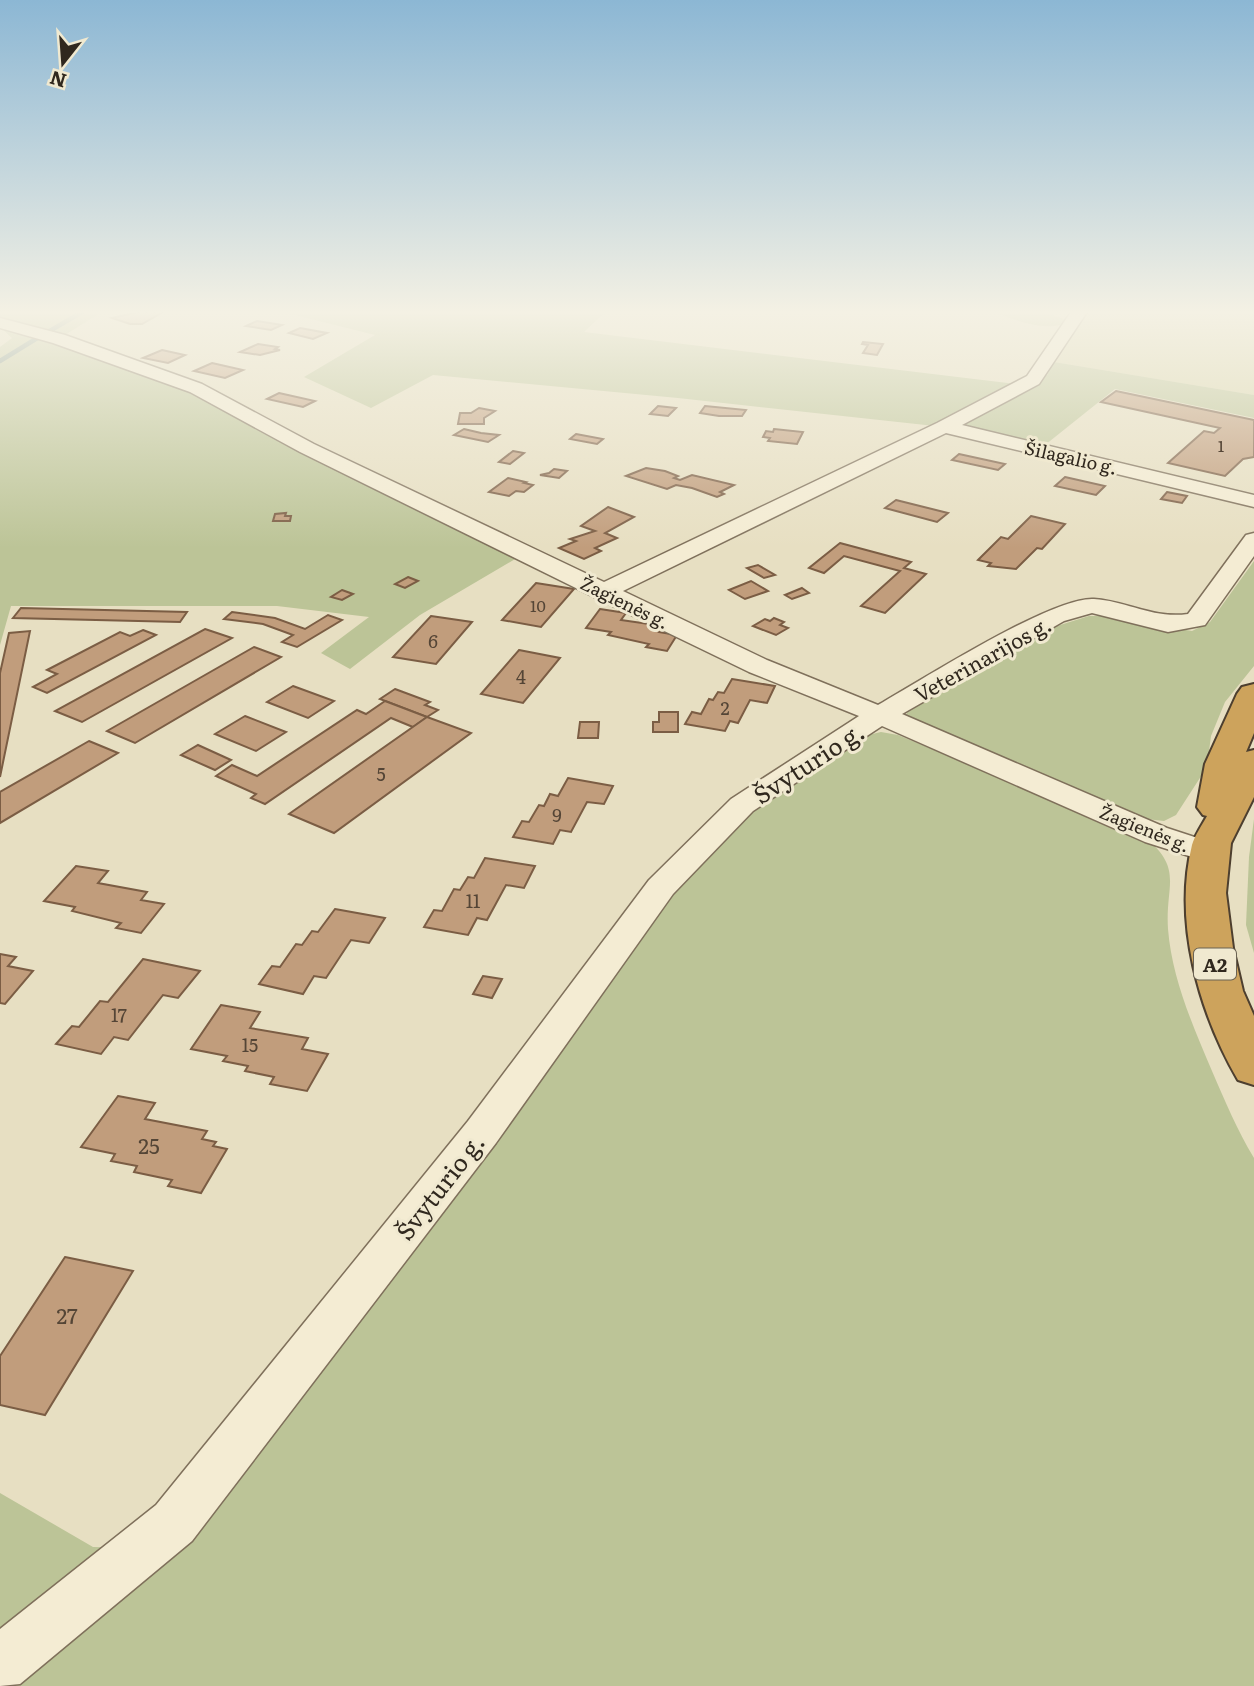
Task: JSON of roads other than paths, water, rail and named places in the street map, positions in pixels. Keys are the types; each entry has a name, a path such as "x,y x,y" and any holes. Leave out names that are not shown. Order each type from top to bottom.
{"highway":[{"name":"A2","path":"1254,694 1223,764 1206,893 1212,948 1221,991 1254,1068"},
{"name":"A2","path":"1212,848 1254,761"}],"street":[{"name":"Žagienės g.","path":"201,391 307,448 758,666 880,715 1156,835 1212,848"},
{"path":"603,592 944,427 1013,391"},
{"name":"Šilagalio g.","path":"944,427 1254,501"},
{"name":"Veterinarijos g.","path":"880,715 1055,616 1092,606 1168,624 1196,620 1254,540"},
{"name":"Švyturio g.","path":"0,1664 174,1523 482,1132 661,887 742,805 880,715"}]}
